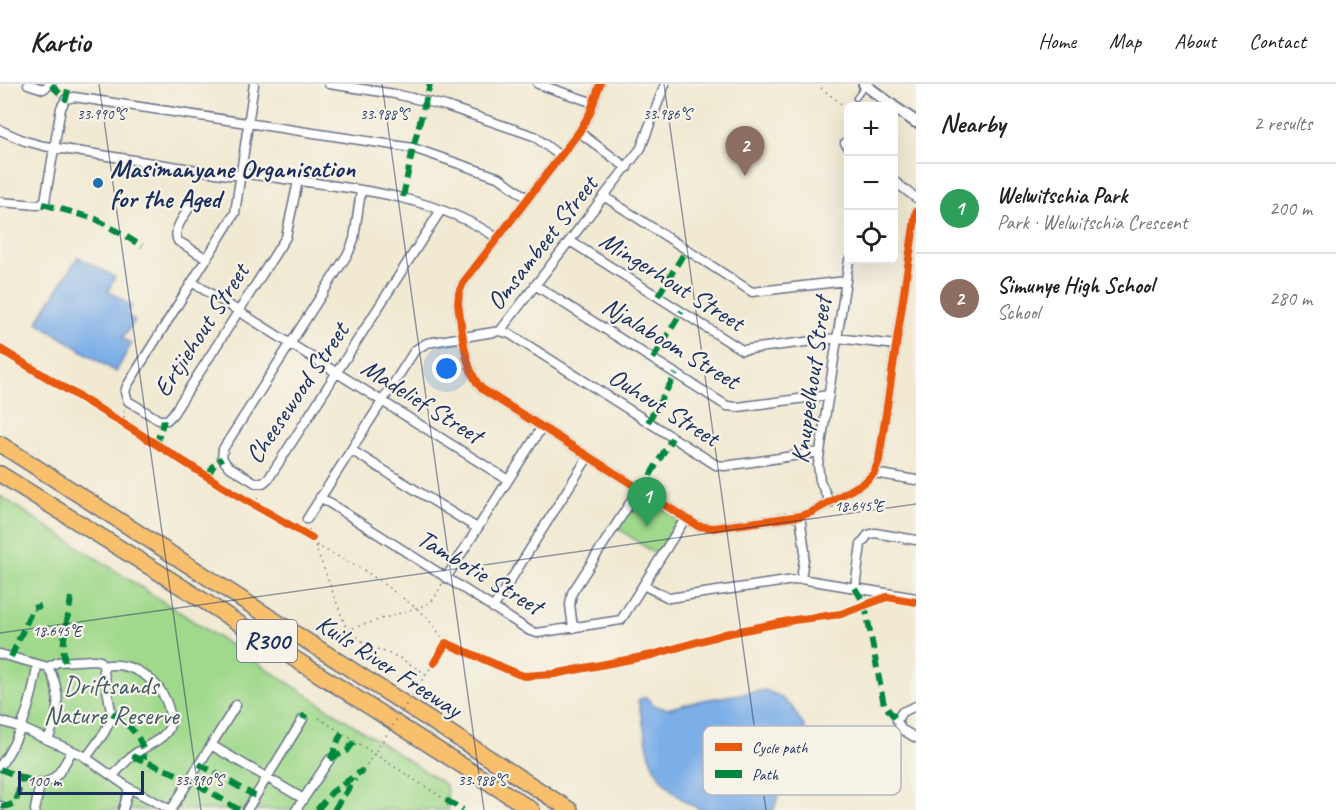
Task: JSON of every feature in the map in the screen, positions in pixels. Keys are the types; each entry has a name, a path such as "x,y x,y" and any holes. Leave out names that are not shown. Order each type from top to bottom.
{"highway":[{"name":"Kuils River Freeway","path":"0,444 570,810"},
{"name":"Kuils River Freeway","path":"0,474 532,810"}],"street":[{"path":"28,84 43,89 51,84"},
{"name":"Ertjiehout Street","path":"254,84 235,213 127,386 126,396 130,403 159,420 166,420 171,416 286,237 297,181"},
{"path":"329,84 395,94 446,106 534,136 560,156"},
{"path":"538,84 594,103"},
{"path":"600,84 594,103 579,132 460,288 458,304 470,370 478,385 698,526 714,528 800,516 830,503 865,482 874,473 879,460 916,212"},
{"name":"Omsambeet Street","path":"307,519 418,347 427,343 500,331 627,168 645,141 665,84"},
{"path":"865,85 887,102"},
{"path":"0,202 38,205 45,201 62,104 66,99 74,97 413,148 500,178 527,198"},
{"path":"898,110 916,122"},
{"path":"898,111 916,128"},
{"path":"0,130 25,141 54,148 229,175 240,174 297,181 404,197 473,222 497,238"},
{"path":"579,132 627,168"},
{"path":"898,184 916,198"},
{"name":"Cheesewood Street","path":"361,191 352,247 222,453 226,464 259,483 269,478 441,210"},
{"path":"604,197 752,292 846,281"},
{"path":"190,206 176,232 176,237 178,241 207,259"},
{"name":"Mingerhout Street","path":"570,242 742,350 837,338 896,345"},
{"name":"Knuppelhout Street","path":"830,503 819,477 820,452 848,264"},
{"name":"Madelief Street","path":"192,282 508,480"},
{"name":"Njalaboom Street","path":"536,285 727,406 738,407 829,395"},
{"name":"Ouhout Street","path":"500,331 510,334 712,464 725,466 820,452"},
{"path":"446,578 542,427"},
{"path":"351,450 477,528"},
{"path":"493,608 588,457"},
{"path":"874,473 916,480"},
{"path":"573,628 570,605 572,593 639,489"},
{"name":"Tambotie Street","path":"320,497 533,633 621,620 685,519"},
{"path":"800,516 805,549 801,579"},
{"path":"855,588 861,544 868,535 875,533 916,540"},
{"path":"644,585 669,598 801,579 916,598"},
{"path":"0,654 37,666 48,667 58,662 100,661 103,666 112,717 104,733 86,758"},
{"path":"103,666 112,664 127,666 154,683 164,696 171,719 165,734 132,756 113,776"},
{"path":"0,766 20,728 30,702 37,666"},
{"path":"48,667 55,680 58,706 48,740"},
{"path":"0,721 86,758 129,788 171,810 236,705"},
{"path":"900,726 897,720 902,712 916,706"},
{"path":"248,810 303,719"},
{"path":"901,729 916,738"},
{"path":"211,745 302,798"},
{"path":"35,810 40,783 49,782 55,778 72,751"},
{"path":"296,810 330,759"},
{"path":"123,810 129,788"}],"lane":[{"path":"856,98 865,85"}],"path":[{"path":"821,88 844,106"},
{"path":"257,506 259,483"},
{"path":"307,519 347,630 369,646 398,657 426,674"},
{"path":"315,545 367,572 415,607 426,616 446,643"},
{"path":"347,630 425,605 434,599 446,578"},
{"path":"363,771 434,663"},
{"path":"319,718 447,800 448,810"}],"green space":[{"name":"Driftsands Nature Reserve","path":"0,496 446,785 449,810 0,810"},
{"path":"640,498 662,508 678,524 659,557 618,528 634,502"}],"water":[{"path":"78,257 115,277 108,291 132,306 126,314 135,321 122,338 131,344 116,372 37,322"},
{"path":"765,690 779,696 792,707 804,726 703,726 703,795 778,795 774,810 700,809 678,796 655,768 651,761 638,700 646,697 653,705 666,709 703,700"}],"marked path":[{"path":"51,85 66,99 69,84"},
{"path":"403,197 430,84"},
{"path":"43,204 96,219 142,246"},
{"path":"658,296 686,250"},
{"path":"653,359 682,311"},
{"path":"648,422 676,374"},
{"path":"160,446 158,439 164,420"},
{"path":"641,491 672,438"},
{"path":"208,475 222,458"},
{"path":"855,588 865,605 884,705 897,720"},
{"path":"65,662 64,638 71,597"},
{"path":"11,657 33,608 41,606"},
{"path":"112,713 134,732 141,744 144,759"},
{"path":"303,719 305,714"},
{"path":"330,759 342,733"},
{"path":"330,759 347,751 355,741"},
{"path":"132,756 189,779 239,810"},
{"path":"199,764 255,796"},
{"path":"0,769 23,778"},
{"path":"317,810 332,792 363,770"},
{"path":"1,806 8,806 16,802 23,778 40,783"},
{"path":"334,810 355,779"},
{"path":"446,800 463,810"}],"cycle path":[{"path":"600,84 590,113 579,132 463,283 458,304 465,349 471,372 482,389 698,526 714,528 800,516 812,512 865,482 874,473 879,460 916,212"},
{"path":"0,349 232,492 312,538"},
{"path":"434,663 446,643 524,676 554,674 652,655 725,634 794,620 841,614 887,597 916,602"}],"place":[{"name":"Simunye High School","path":"745,176"},
{"name":"Masimanyane Organisation for the Aged","path":"98,183"},
{"name":"Welwitschia Park","path":"647,527"}]}
